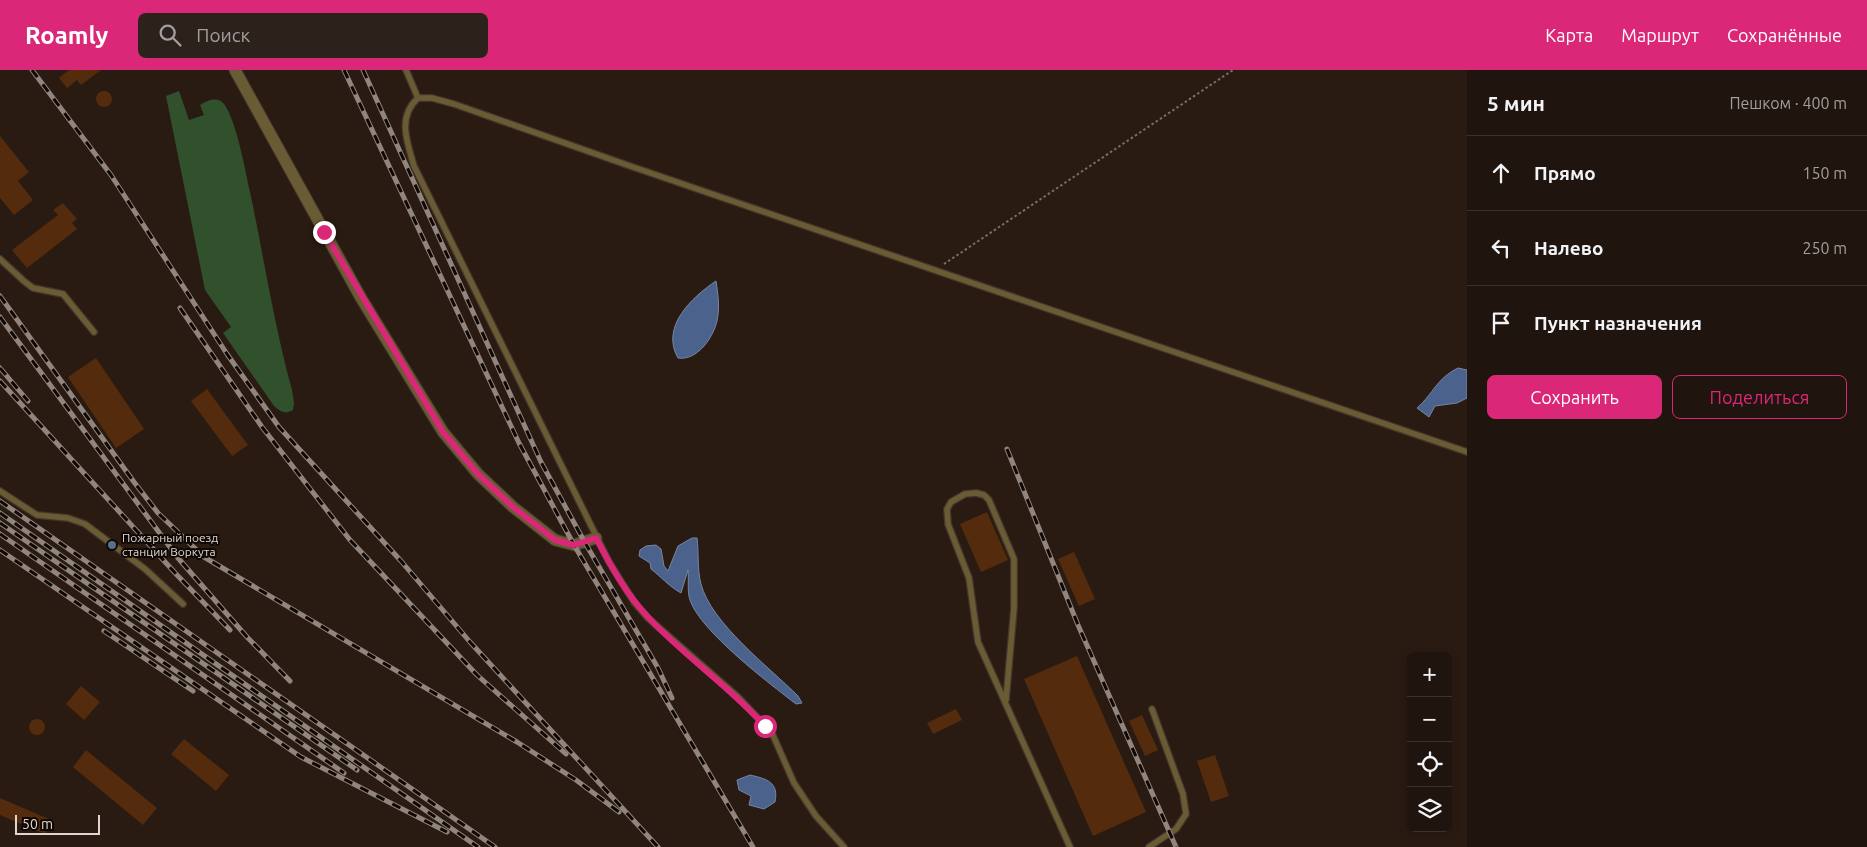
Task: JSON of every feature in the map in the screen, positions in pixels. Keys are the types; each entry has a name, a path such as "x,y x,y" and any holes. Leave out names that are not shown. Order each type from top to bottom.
{"street":[{"path":"235,70 361,298 443,432 478,474 513,507 555,540 574,545 596,538"}],"lane":[{"path":"406,70 418,98"},
{"path":"844,847 816,816 794,783 772,733 737,696 648,618 620,581 596,538 414,166 405,133 405,126 410,106 418,98 432,98 454,104 1467,452"},
{"path":"0,259 33,288 63,294 94,332"},
{"path":"0,491 37,514 68,518 85,524 145,569 183,604"},
{"path":"1006,700 1014,608 1014,559 989,500 976,493 965,494 951,502 947,509 948,524 969,578 978,642 1006,700 1070,847"},
{"path":"1150,847 1176,829 1186,814 1184,799 1152,709"}],"path":[{"path":"935,270 1232,70"}],"green space":[{"path":"179,91 189,120 204,115 200,105 209,100 216,99 224,104 233,122 243,159 274,316 292,390 293,410 288,412 283,412 274,406 223,333 231,327 205,290 166,96"}],"water":[{"path":"716,281 718,311 715,328 708,341 698,352 692,356 678,358 673,346 676,324 681,314 697,295"},
{"path":"1458,368 1467,370 1467,398 1457,403 1435,406 1429,417 1417,408 1445,377"},
{"path":"692,538 697,538 701,584 716,614 742,644 798,696 802,703 796,704 770,684 707,627 696,613 690,600 688,570 681,593 651,569 650,563 639,556 640,550 646,546 656,545 661,549 664,566 668,571 678,546"},
{"path":"750,775 762,778 773,786 776,795 775,802 764,809 749,805 751,796 739,790 737,780"}],"building":[{"path":"69,70 101,70 81,85 77,80 67,88 59,78"},
{"path":"104,91 110,93 112,99 110,105 104,107 98,105 96,99 98,93"},
{"path":"0,136 29,172 18,181 33,200 14,215 0,198"},
{"path":"63,203 77,219 72,223 77,229 27,268 12,250 58,215 53,210"},
{"path":"96,358 144,429 116,448 68,377"},
{"path":"207,389 248,445 232,456 191,401"},
{"path":"987,512 1008,560 981,572 960,524"},
{"path":"1074,552 1095,599 1079,606 1058,559"},
{"path":"1077,656 1146,812 1093,836 1024,679"},
{"path":"81,686 100,702 84,720 66,704"},
{"path":"956,709 962,720 933,734 927,723"},
{"path":"1142,715 1158,750 1145,756 1129,721"},
{"path":"37,719 43,721 45,727 43,733 37,735 31,733 29,727 31,721"},
{"path":"184,739 229,775 216,791 171,754"},
{"path":"86,750 157,808 143,825 73,767"},
{"path":"1215,755 1229,796 1211,802 1197,761"},
{"path":"0,798 51,820 45,834 0,815"}],"railway":[{"path":"32,70 111,175 227,354 279,427 401,561 470,642 658,847"},
{"path":"344,70 519,443 574,545 753,847"},
{"path":"363,70 541,462 584,541 658,668 672,698"},
{"path":"0,296 158,513 204,557 517,742 576,780 619,812"},
{"path":"180,308 262,427 350,540 477,675 566,754"},
{"path":"0,317 178,558 247,637 290,681"},
{"path":"0,368 28,401"},
{"path":"0,381 177,575 230,630"},
{"path":"1007,449 1078,625 1176,847"},
{"path":"0,501 495,847"},
{"path":"0,513 478,847"},
{"path":"0,523 357,770"},
{"path":"0,534 344,773"},
{"path":"0,550 301,757 447,832"},
{"path":"104,631 193,691"}],"place":[{"name":"Пожарный поезд станции Воркута","path":"112,545"}],"route":[{"path":"324,232 361,298 443,432 478,474 513,507 555,540 574,545 596,538 620,581 634,602 648,618 737,696 765,726"}]}
